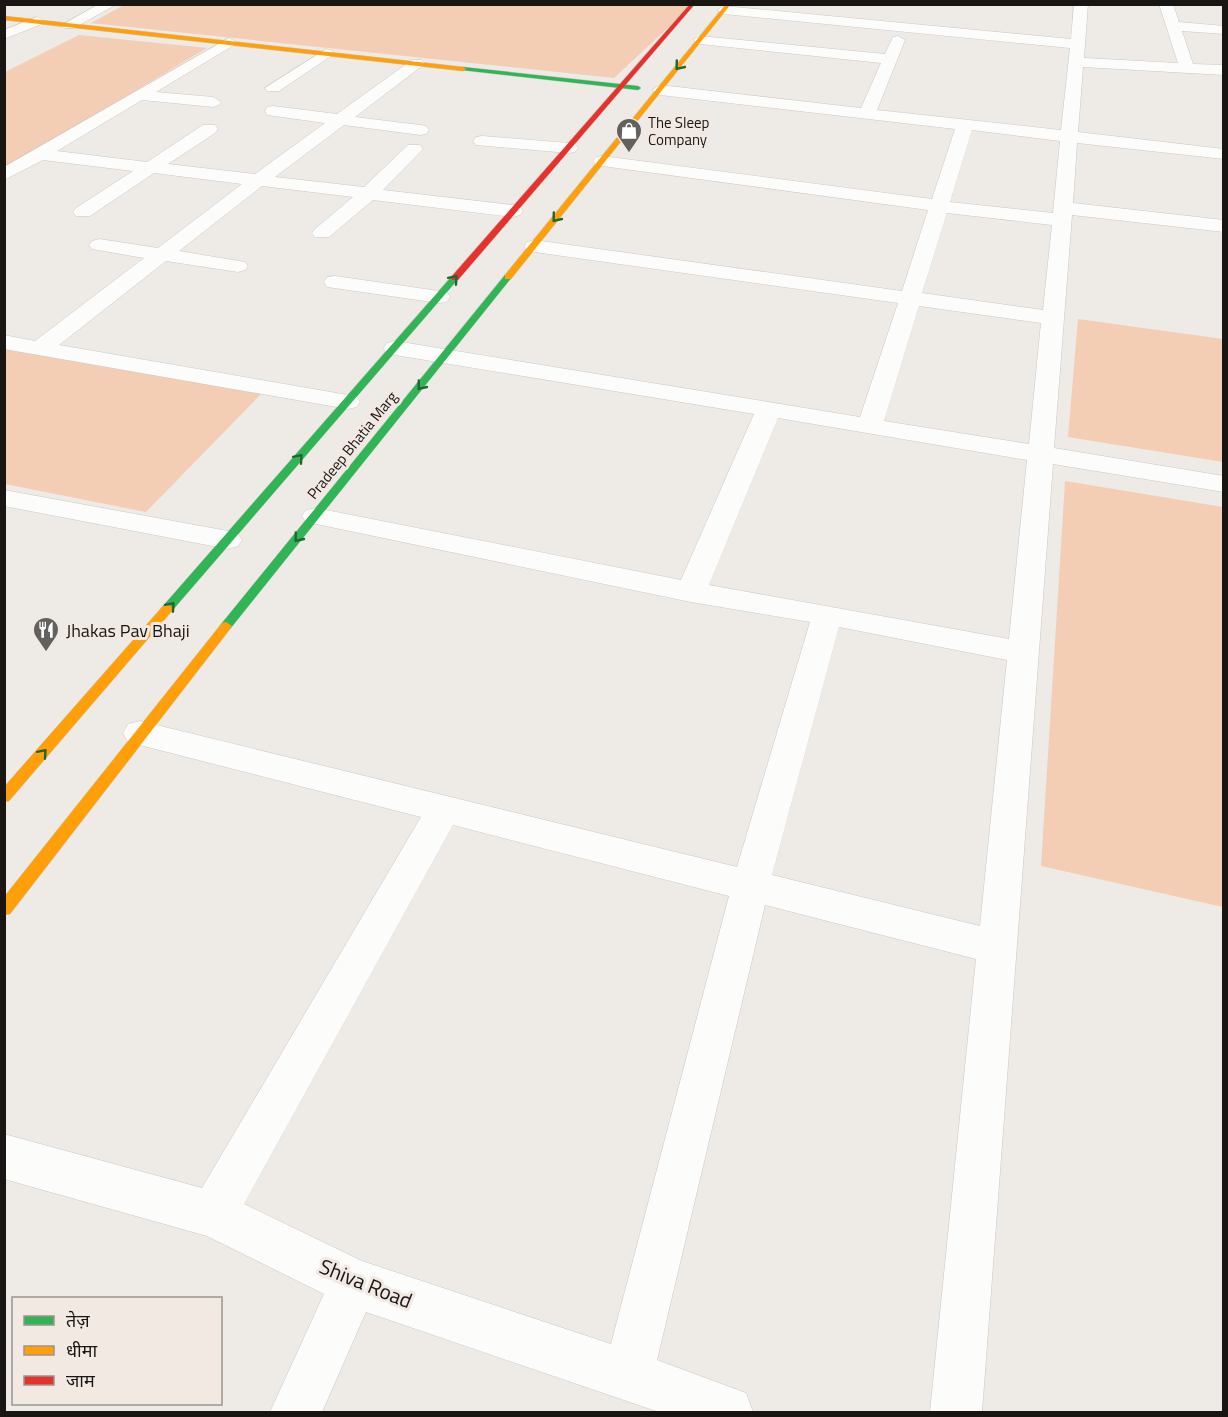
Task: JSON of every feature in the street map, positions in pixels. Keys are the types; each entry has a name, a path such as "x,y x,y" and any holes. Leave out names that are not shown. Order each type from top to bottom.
{"street":[{"path":"69,25 111,4"},
{"name":"Pradeep Bhatia Marg","path":"4,797 693,4"},
{"path":"956,1413 1081,4"},
{"path":"1166,4 1187,68"},
{"path":"727,7 903,27 1187,68 1224,70"},
{"name":"Pradeep Bhatia Marg","path":"4,909 140,734 727,7"},
{"path":"867,113 910,12"},
{"path":"4,18 1224,154"},
{"path":"4,35 37,21"},
{"path":"1173,26 1224,30"},
{"path":"700,40 890,59"},
{"path":"4,176 229,42"},
{"path":"273,88 326,53"},
{"path":"40,348 259,180 417,63"},
{"path":"140,95 213,102"},
{"path":"273,111 420,130"},
{"path":"870,426 965,124"},
{"path":"83,212 209,129"},
{"path":"482,141 568,148"},
{"path":"322,233 368,194 414,149"},
{"path":"40,154 513,211"},
{"path":"602,161 939,206 1224,226"},
{"path":"99,245 238,266"},
{"path":"534,246 1053,318"},
{"path":"335,282 439,297"},
{"path":"4,342 348,402"},
{"path":"395,348 1224,484"},
{"path":"691,592 769,409"},
{"path":"4,498 228,540"},
{"path":"316,516 691,592 1022,652"},
{"path":"628,1375 750,887 827,615"},
{"path":"140,734 996,947"},
{"path":"213,1214 444,809"},
{"name":"Shiva Road","path":"4,1156 213,1214 354,1282 628,1375 727,1413"},
{"path":"296,1413 354,1282"}],"shaded area":[{"path":"126,4 692,5 614,78 91,23"},
{"path":"79,35 207,48 5,168 5,72"},
{"path":"1078,319 1223,339 1223,462 1068,437"},
{"path":"4,348 263,392 146,512 5,484"},
{"path":"1065,481 1223,507 1223,907 1041,866"}],"traffic: fast":[{"path":"463,69 638,88"},
{"path":"226,626 508,277"},
{"path":"167,609 455,278"}],"traffic: slow":[{"path":"508,277 729,4"},
{"path":"4,18 463,69"},
{"path":"4,797 167,609"},
{"path":"4,909 226,626"}],"traffic: jam":[{"path":"455,278 693,4"}],"place":[{"name":"The Sleep Company","path":"629,154"},
{"name":"Jhakas Pav Bhaji","path":"46,653"}]}
